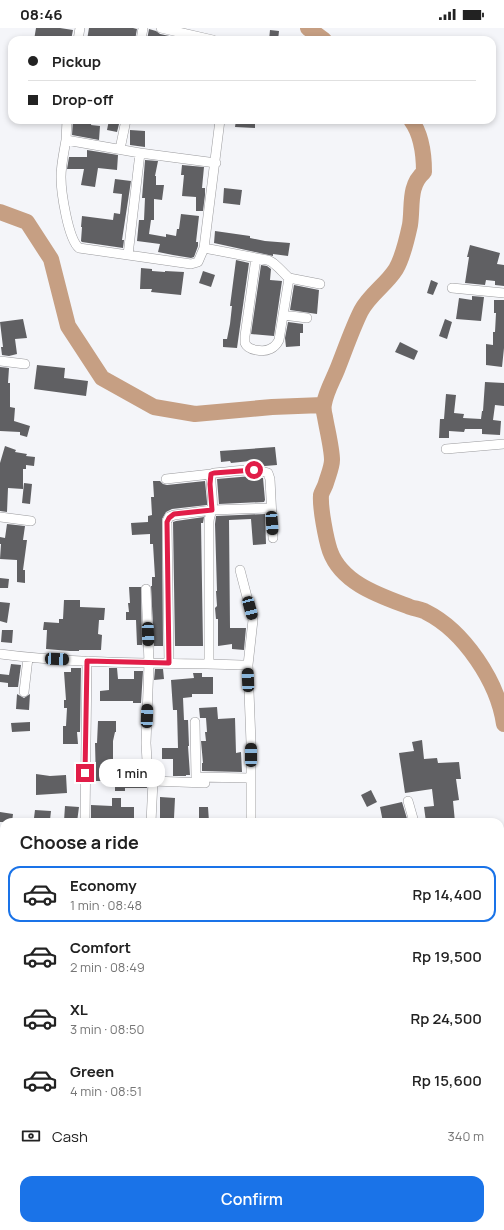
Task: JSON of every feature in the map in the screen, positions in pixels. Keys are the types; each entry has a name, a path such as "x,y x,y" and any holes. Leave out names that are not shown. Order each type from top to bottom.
{"street":[{"path":"161,28 195,36"},
{"path":"68,124 61,178 64,204 74,242 79,248 191,264 198,262 204,248 216,163 220,124"},
{"path":"120,149 125,124"},
{"path":"66,140 140,153 216,163"},
{"path":"128,255 140,153"},
{"path":"204,248 271,261 289,278 320,284"},
{"path":"256,258 245,336 245,343 249,348 269,350 276,346 279,340 289,278"},
{"path":"452,288 504,294"},
{"path":"283,315 307,318"},
{"path":"0,361 25,364"},
{"path":"446,449 504,444"},
{"path":"166,479 254,470 268,473 270,479 273,538"},
{"path":"209,663 209,515 212,510 210,484 211,474"},
{"path":"169,663 167,522 169,518 174,514 212,510 271,508"},
{"path":"0,517 31,521"},
{"path":"240,570 253,620 248,665 251,743 251,818"},
{"path":"146,589 148,663 146,761 152,781 151,818"},
{"path":"0,654 28,658 87,661 248,665"},
{"path":"24,692 28,658"},
{"path":"85,818 87,661"},
{"path":"195,722 196,776 250,780"},
{"path":"152,781 250,780"},
{"path":"408,801 413,818"}],"building":[{"path":"36,28 60,28 73,30 72,36 35,36"},
{"path":"89,28 137,29 136,36 88,36"},
{"path":"149,29 169,36 148,36"},
{"path":"270,30 279,31 278,36 269,36"},
{"path":"73,124 91,124 100,126 99,140 72,135"},
{"path":"108,124 119,124 117,132 107,130"},
{"path":"235,124 255,124 255,128 235,127"},
{"path":"130,130 145,131 145,147 130,145"},
{"path":"87,150 118,155 117,170 98,168 95,187 81,185 84,169 67,169 69,157 87,157"},
{"path":"145,160 158,161 155,176 156,185 164,185 162,200 154,199 154,220 151,220 149,234 166,237 166,234 176,236 177,229 179,229 181,214 199,216 196,242 198,242 198,246 194,257 191,258 158,252 160,244 137,241 139,220 144,220 145,198 142,198"},
{"path":"182,165 204,167 202,188 205,188 205,195 203,211 196,211 196,197 182,196 184,175 181,175"},
{"path":"115,179 131,181 122,240 124,240 123,248 82,242 82,216 113,220 114,213 120,214 122,194 113,193"},
{"path":"224,188 242,190 240,205 223,203"},
{"path":"215,231 250,236 250,238 265,241 290,243 288,256 273,254 273,256 214,243"},
{"path":"470,245 500,253 497,264 504,265 504,286 495,285 495,281 486,280 485,285 465,283 469,257 467,257"},
{"path":"236,260 249,263 237,348 223,347 223,339 227,339 230,324 232,306 230,306"},
{"path":"261,265 267,266 271,269 270,280 282,281 274,336 251,334"},
{"path":"141,268 152,269 152,271 184,272 181,295 151,292 152,289 140,289"},
{"path":"203,271 215,275 211,287 199,283"},
{"path":"431,280 438,283 433,295 427,293"},
{"path":"294,285 319,290 317,314 290,310"},
{"path":"472,296 484,297 481,321 456,319 459,298 472,300"},
{"path":"494,300 504,300 504,348 502,367 486,365 486,344 493,345 493,332 495,332 496,313 494,313"},
{"path":"23,319 27,338 15,339 17,354 9,356 2,355 1,347 3,347 0,322"},
{"path":"445,319 452,322 447,339 439,336"},
{"path":"288,322 303,324 303,333 300,333 300,346 286,347 285,338"},
{"path":"400,342 418,351 414,360 395,352"},
{"path":"37,365 65,368 64,378 88,381 86,396 34,389"},
{"path":"0,367 9,368 8,383 10,383 10,407 15,408 14,421 30,426 27,437 20,435 20,432 0,431"},
{"path":"485,382 504,383 504,406 495,405 493,420 501,421 500,435 482,434 482,429 465,429 464,432 449,431 449,438 439,438 440,419 444,419 446,394 456,395 454,413 464,414 463,418 481,419"},
{"path":"5,446 16,450 15,452 27,454 26,456 35,457 34,466 26,465 26,469 23,469 23,489 8,488 7,512 0,511 0,463"},
{"path":"275,447 277,465 265,466 251,464 250,461 231,463 230,461 221,462 220,451"},
{"path":"252,476 263,478 264,502 219,504 217,479"},
{"path":"153,481 160,481 167,485 205,481 207,502 207,505 172,509 166,512 162,519 163,646 154,646 151,586 152,577 155,577 153,544 150,544 150,534 132,535 131,523 148,522 148,516 152,515 151,497 154,497"},
{"path":"24,483 32,484 30,504 22,503"},
{"path":"265,514 266,544 253,545 251,519 229,520 230,628 246,628 244,650 232,649 232,644 218,646 218,619 216,619 215,608 217,606 216,516"},
{"path":"204,517 203,523 201,523 203,646 175,646 173,522"},
{"path":"7,524 25,526 23,540 27,540 23,570 25,570 25,583 17,582 17,560 0,559 0,537 5,538"},
{"path":"0,578 9,579 8,588 0,588"},
{"path":"129,587 141,587 142,645 137,645 136,620 126,620 126,612 129,612 128,603 130,603"},
{"path":"64,600 80,600 80,607 105,608 104,620 99,620 98,634 102,635 101,650 70,651 46,649 47,630 43,630 44,622 59,623 59,619 63,619"},
{"path":"0,602 10,603 7,623 0,621"},
{"path":"2,630 13,630 12,643 1,642"},
{"path":"11,664 21,665 18,687 8,687 8,683 0,682 0,674 9,675"},
{"path":"71,668 81,668 80,732 77,732 78,744 63,744 63,726 66,726 67,708 64,708 64,700 66,700 64,672 71,672"},
{"path":"109,668 117,668 118,679 134,679 134,671 143,671 141,703 133,703 133,701 100,701 100,691 109,690"},
{"path":"155,669 163,669 164,679 154,680"},
{"path":"193,673 202,673 202,677 213,677 213,694 192,694 192,697 183,698 184,720 188,720 190,775 173,776 173,759 162,759 162,748 178,748 177,710 173,710 171,680 194,678"},
{"path":"17,694 24,698 30,694 29,710 16,709"},
{"path":"217,707 218,719 235,718 236,753 241,752 242,772 202,771 203,763 201,741 206,741 205,732 207,732 206,718 200,718 199,708"},
{"path":"98,721 116,721 116,732 113,741 113,762 111,762 111,781 96,781 95,743 97,743"},
{"path":"30,722 30,731 12,732 11,723"},
{"path":"422,740 424,759 437,758 438,763 459,762 461,779 456,779 459,800 453,801 455,818 425,818 424,807 434,806 432,789 405,793 399,753 414,751 412,742"},
{"path":"36,774 50,776 66,775 67,793 36,795"},
{"path":"146,777 147,788 125,788 125,791 115,791 115,778"},
{"path":"371,790 377,802 367,807 361,795"},
{"path":"160,797 175,798 174,818 160,818"},
{"path":"112,798 121,798 121,807 134,807 134,818 91,818 91,805 112,806"},
{"path":"402,802 407,818 382,818 380,807"},
{"path":"65,806 79,807 78,818 64,818"},
{"path":"199,807 208,807 209,818 199,818"},
{"path":"35,810 51,811 50,818 34,818"},
{"path":"0,812 13,814 12,818 0,818"}],"waterway":[{"path":"308,28 319,36"},
{"path":"414,124 422,145 424,172 415,184 413,190 410,225 401,259 392,275 361,311 325,400 324,410 332,460 330,472 321,495 322,515 330,551 343,572 353,580 375,593 426,612 440,621 466,645 477,659 495,691 504,724"},
{"path":"0,212 27,222 51,259 68,326 102,378 154,407 195,414 272,407 323,405"}],"route":[{"path":"85,773 87,661 169,663 167,522 174,514 212,510 210,484 211,474 254,470"}]}
